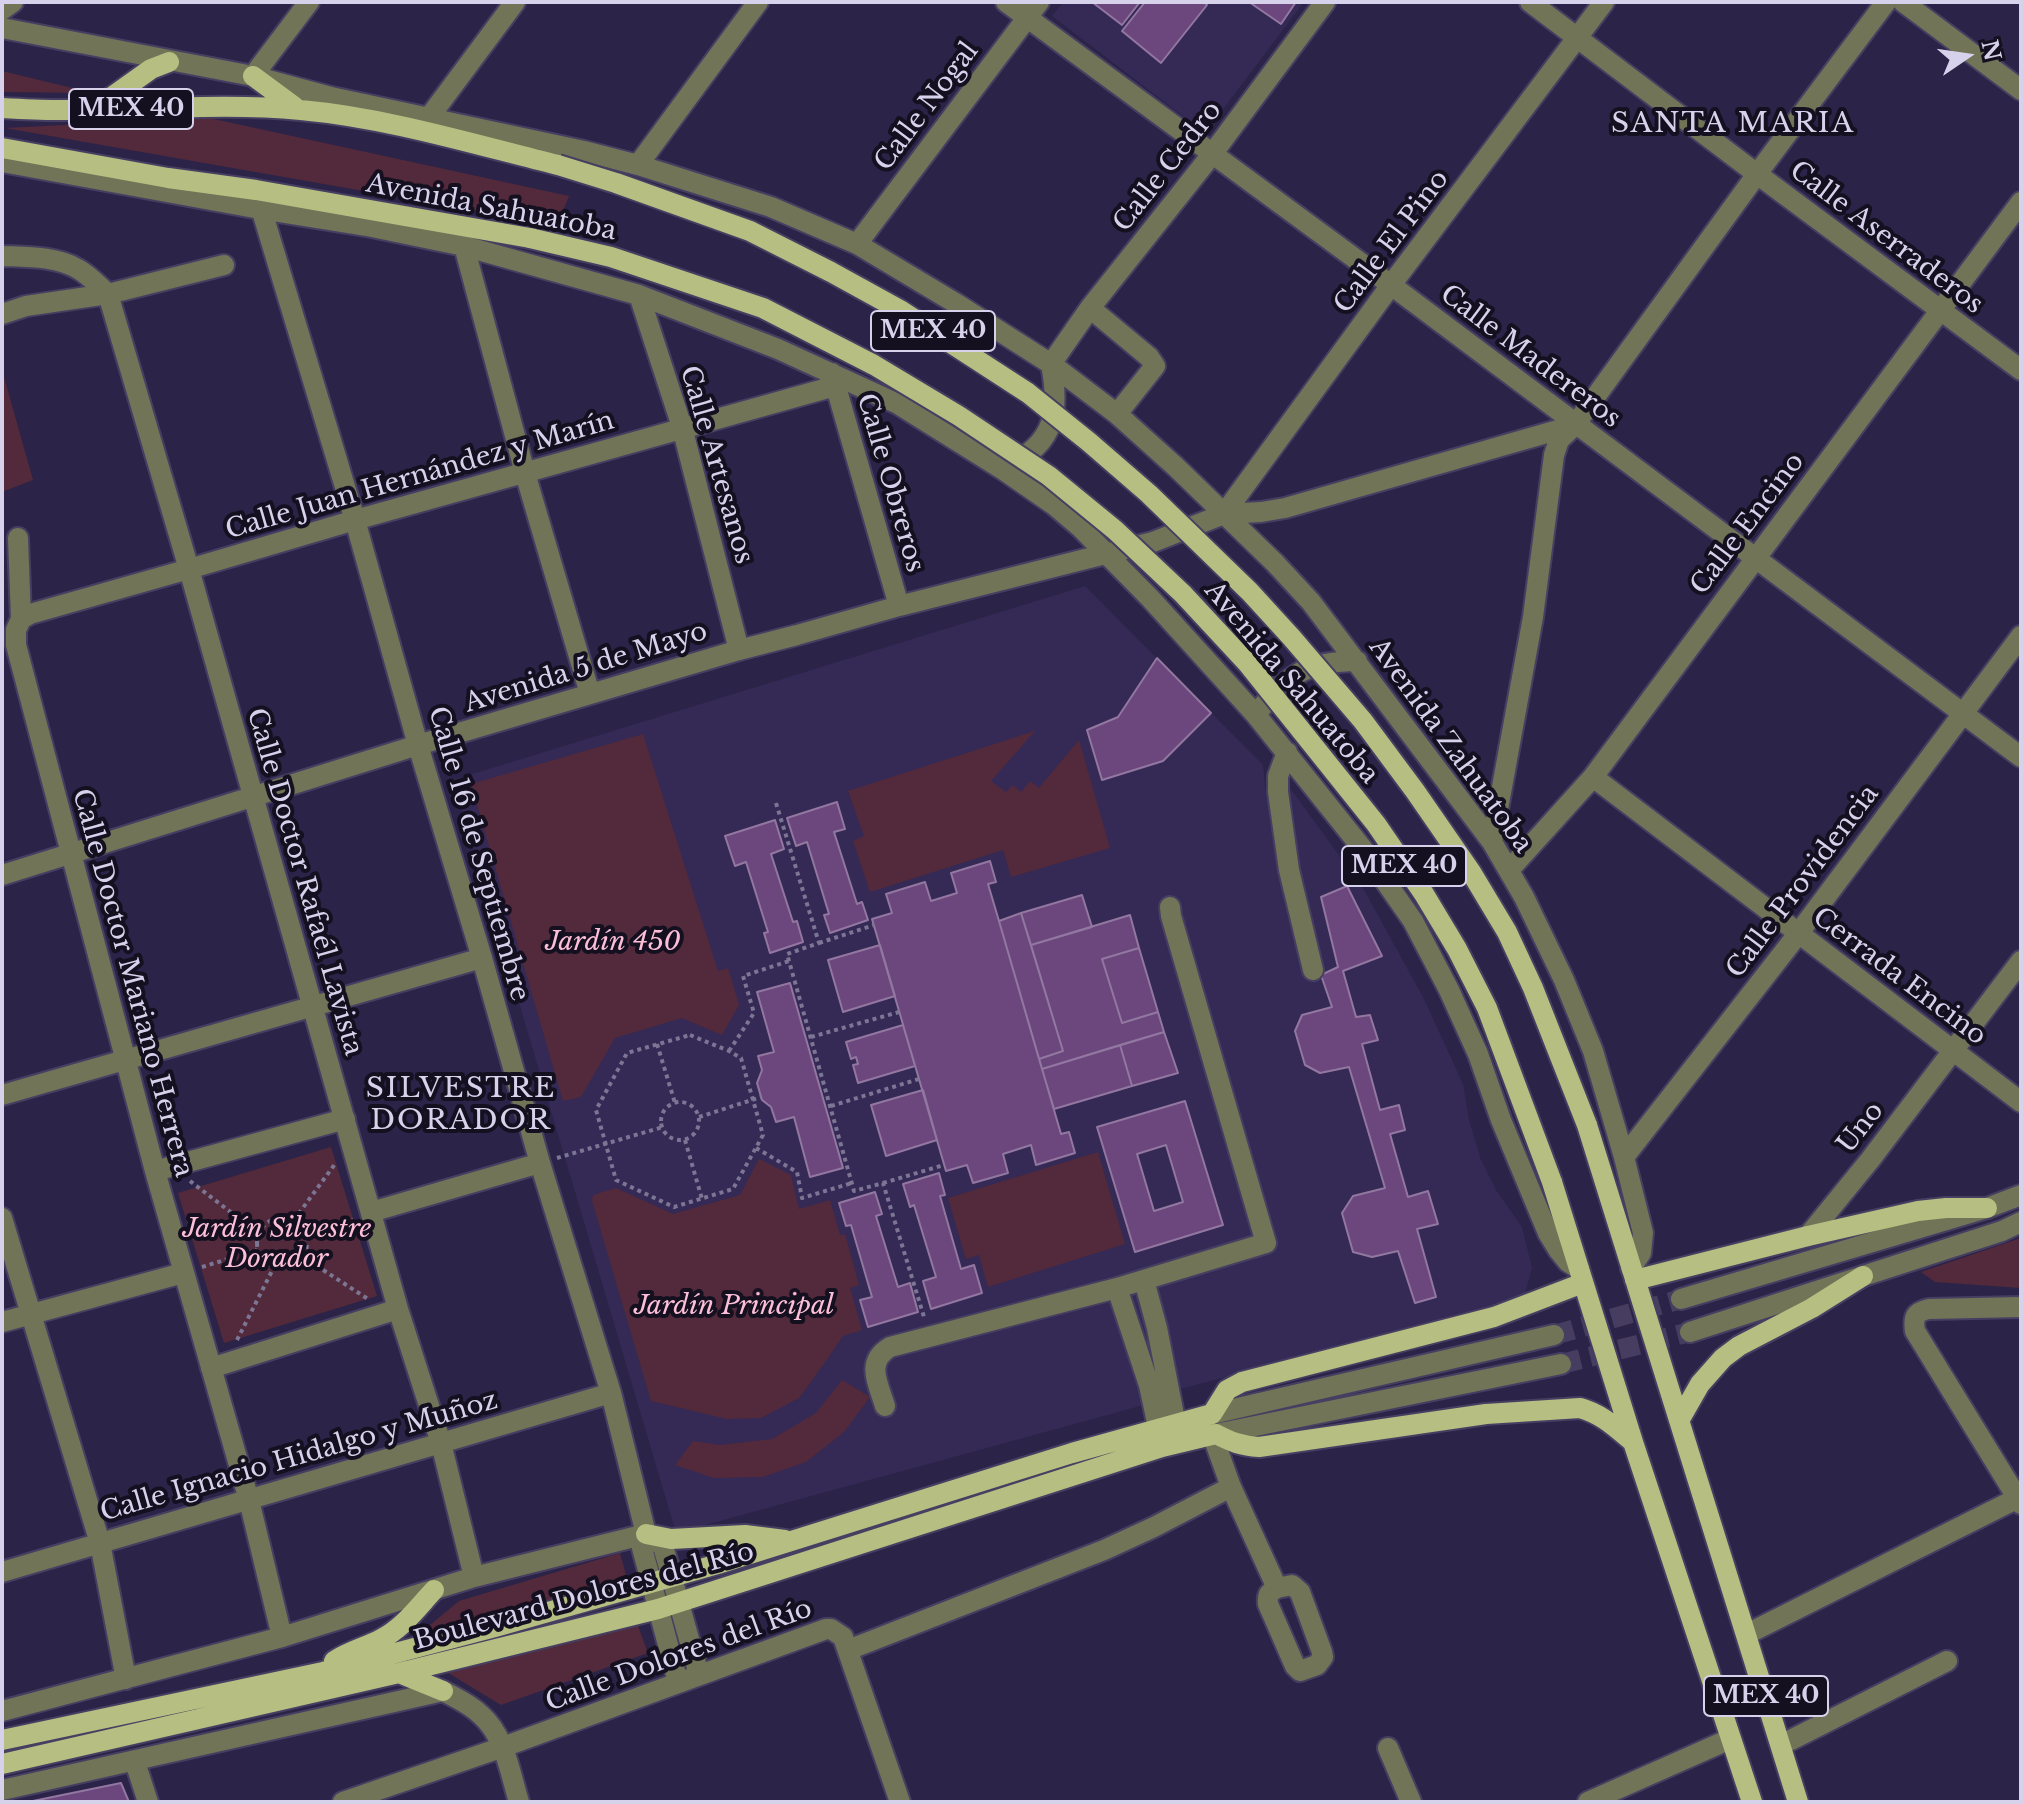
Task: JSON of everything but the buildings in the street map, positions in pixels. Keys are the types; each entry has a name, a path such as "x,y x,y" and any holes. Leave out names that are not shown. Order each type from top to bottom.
{"main road":[{"path":"84,110 109,99 144,74 169,62"},
{"path":"253,76 299,110"},
{"name":"MEX 40","path":"2,108 259,108 424,124"},
{"name":"Avenida Sahuatoba","path":"424,124 616,183 750,231 831,272 900,310 1028,393 1149,494 1250,592 1363,721 1471,872 1507,932 1533,988 1587,1125 1633,1274"},
{"name":"Avenida Sahuatoba","path":"2,148 168,178 258,200 530,238 611,257 763,308 874,365 959,416 1049,476 1115,530 1183,594 1248,664 1376,824 1424,894 1487,1008 1552,1182 1581,1276"},
{"path":"1633,1274 1918,1211 1987,1208"},
{"name":"MEX 40","path":"1633,1274 1798,1802"},
{"path":"1581,1276 1494,1317 1242,1382 1227,1390 1213,1427 1234,1443 1259,1447 1486,1414 1580,1408 1605,1418 1633,1442"},
{"name":"MEX 40","path":"1581,1276 1752,1802"},
{"path":"1680,1419 1700,1384 1723,1358 1863,1276"},
{"name":"Boulevard Dolores del Río","path":"2,1740 323,1672 662,1580 1072,1453 1213,1427"},
{"name":"Boulevard Dolores del Río","path":"2,1764 399,1673 658,1609 1168,1436"},
{"path":"646,1534 671,1539 745,1535 793,1541"},
{"path":"323,1672 346,1654 382,1639 434,1590"},
{"path":"399,1673 443,1691"}],"street":[{"path":"2,10 13,2"},
{"path":"253,76 309,2"},
{"path":"424,124 515,2"},
{"path":"638,165 758,2"},
{"name":"Calle Madereros","path":"1006,2 1033,10 1213,153 2021,757"},
{"name":"Calle Cedro","path":"1051,364 1090,308 1213,153 1325,2"},
{"name":"Calle Aserraderos","path":"1530,2 2021,370"},
{"name":"Calle El Pino","path":"1224,514 1604,2"},
{"path":"1492,842 1533,617 1554,455 1559,440 1575,425 1886,2"},
{"path":"1903,2 2021,90"},
{"name":"Calle Nogal","path":"857,244 1033,10"},
{"name":"Avenida Sahuatoba","path":"2,28 253,76 424,124 638,165 771,207 857,244 1051,364 1117,414 1224,514"},
{"name":"Avenida Sahuatoba","path":"2,162 258,200 464,246 639,295 778,349 834,380 898,404 1054,505 1106,554"},
{"name":"Calle 16 de Septiembre","path":"258,200 355,520 540,1163 611,1393 646,1534 663,1546 658,1609 678,1682"},
{"name":"Calle Encino","path":"1509,870 1593,777 2021,202"},
{"path":"464,246 525,473 590,694"},
{"path":"2,256 62,262 77,268 108,294"},
{"path":"2,314 26,306 108,294 224,265"},
{"name":"Calle Doctor Rafaél Lavista","path":"108,294 371,1212 392,1310 441,1443 474,1577"},
{"name":"Calle Artesanos","path":"639,295 682,427 739,650"},
{"path":"1090,308 1149,357 1155,366 1117,414"},
{"path":"1002,469 1034,450 1053,419 1055,385 1051,364"},
{"name":"Calle Juan Hernández y Marín","path":"21,619 834,380"},
{"name":"Calle Obreros","path":"834,380 899,606"},
{"path":"1224,514 1285,508 1575,425"},
{"name":"Avenida 5 de Mayo","path":"2,875 590,694 899,606 1153,542 1224,514"},
{"name":"Avenida Zahuatoba","path":"1224,514 1311,602 1492,842 1524,897 1564,980 1593,1051 1624,1157 1643,1233 1641,1253 1633,1274"},
{"name":"Calle Doctor Mariano Herrera","path":"18,538 21,619 16,630 16,645 126,1059 164,1169 183,1273 218,1366 282,1637"},
{"path":"1106,554 1150,598 1287,752 1362,848 1413,921 1478,1054 1501,1120 1548,1233 1581,1276"},
{"name":"Calle Providencia","path":"1624,1157 1798,934 2021,636"},
{"path":"1256,715 1288,679 1307,668 1329,662 1357,661"},
{"path":"1287,752 1278,776 1278,792 1289,870 1313,970"},
{"name":"Cerrada Encino","path":"1593,777 2021,1102"},
{"path":"885,1406 874,1370 881,1353 890,1347 1117,1288 1266,1243 1170,907"},
{"path":"2,1095 482,958"},
{"name":"Uno","path":"1808,1236 1870,1160 2021,961"},
{"path":"164,1169 345,1119"},
{"path":"371,1212 540,1163"},
{"path":"1681,1299 1987,1208 2021,1195"},
{"path":"2,1218 100,1543 126,1679"},
{"path":"1690,1332 2002,1231 2021,1222"},
{"path":"2,1322 183,1273"},
{"path":"1144,1280 1157,1328 1168,1436"},
{"path":"1117,1288 1168,1436"},
{"path":"1747,1634 2019,1501 1915,1331 1914,1323 1920,1311 1929,1309 2021,1307"},
{"path":"218,1366 392,1310"},
{"path":"1213,1427 1554,1335"},
{"path":"1213,1427 1561,1364"},
{"name":"Calle Ignacio Hidalgo y Muñoz","path":"2,1572 611,1393"},
{"path":"1213,1427 1231,1487 1277,1588"},
{"path":"900,1802 848,1650 1104,1550 1231,1487"},
{"path":"2,1711 282,1637 474,1577 646,1534"},
{"name":"Calle 16 de Septiembre","path":"662,1580 679,1602 699,1675"},
{"name":"Calle Dolores del Río","path":"343,1802 826,1629 838,1632 848,1650"},
{"path":"1781,1745 1947,1661"},
{"path":"2,1790 443,1691 482,1715 498,1737 519,1802"},
{"path":"1588,1802 1730,1739"},
{"path":"1388,1748 1411,1802"},
{"path":"135,1762 148,1802"}],"path":[{"path":"776,803 819,943"},
{"path":"874,925 787,954 820,1078 831,1106 854,1191 944,1165"},
{"path":"729,1051 754,1013 743,976 789,961"},
{"path":"811,1037 899,1012"},
{"path":"690,1035 729,1051 741,1058 763,1135 733,1189 674,1207 616,1180 596,1110 627,1053 690,1035"},
{"path":"657,1044 675,1103"},
{"path":"831,1106 919,1079"},
{"path":"699,1117 761,1097"},
{"path":"675,1103 687,1104 699,1117 698,1129 685,1140 674,1139 663,1127 665,1110 675,1103"},
{"path":"540,1163 663,1127"},
{"path":"685,1140 702,1199"},
{"path":"294,1220 350,1142"},
{"path":"756,1148 797,1172 802,1198 852,1183"},
{"path":"164,1169 258,1233"},
{"path":"883,1183 928,1336"},
{"path":"306,1234 371,1212"},
{"path":"286,1217 294,1220 306,1234 303,1257 290,1267 274,1267 266,1263 257,1250 256,1241 263,1225 269,1220 286,1217"},
{"path":"183,1273 257,1250"},
{"path":"303,1257 392,1310"},
{"path":"218,1366 274,1267"}],"shaded area":[{"path":"1063,2 1304,2 1205,133 1052,16"},
{"path":"1085,586 1263,765 1266,794 1290,788 1363,888 1424,999 1463,1084 1469,1120 1481,1160 1496,1190 1522,1227 1532,1268 1524,1297 1177,1390 1144,1405 676,1533 453,780"}],"green space":[{"path":"2,71 93,93 2,92"},
{"path":"209,118 569,196 557,225 5,128"},
{"path":"2,370 33,480 2,492"},
{"path":"1035,731 991,781 1006,792 1013,785 1021,792 1030,781 1039,788 1079,740 1110,848 1011,877 1003,850 870,892 853,841 864,836 848,791"},
{"name":"Jardín 450","path":"643,734 718,971 728,968 739,1005 722,1035 682,1018 615,1038 581,1097 563,1101 471,784"},
{"name":"Jardín Silvestre Dorador","path":"331,1147 377,1296 224,1343 178,1193"},
{"path":"1098,1152 1125,1244 988,1287 979,1255 966,1259 948,1198"},
{"name":"Jardín Principal","path":"759,1159 791,1175 799,1209 830,1200 840,1235 845,1234 859,1285 850,1288 862,1330 843,1336 799,1398 761,1418 727,1419 651,1401 592,1201 593,1195 616,1188 673,1214 740,1195"},
{"path":"2021,1238 2021,1288 1935,1282 1921,1272"},
{"path":"842,1380 870,1397 844,1432 806,1462 763,1477 714,1478 675,1465 693,1441 720,1445 772,1439 816,1413"},
{"path":"620,1553 627,1579 418,1635 459,1601"},
{"path":"638,1626 648,1653 501,1705 445,1671"}],"tunnel":[{"path":"1554,1335 1681,1299"},
{"path":"1561,1364 1690,1332"}],"district":[{"name":"SANTA MARIA","path":"1733,124"},
{"name":"SILVESTRE DORADOR","path":"461,1105"}]}
